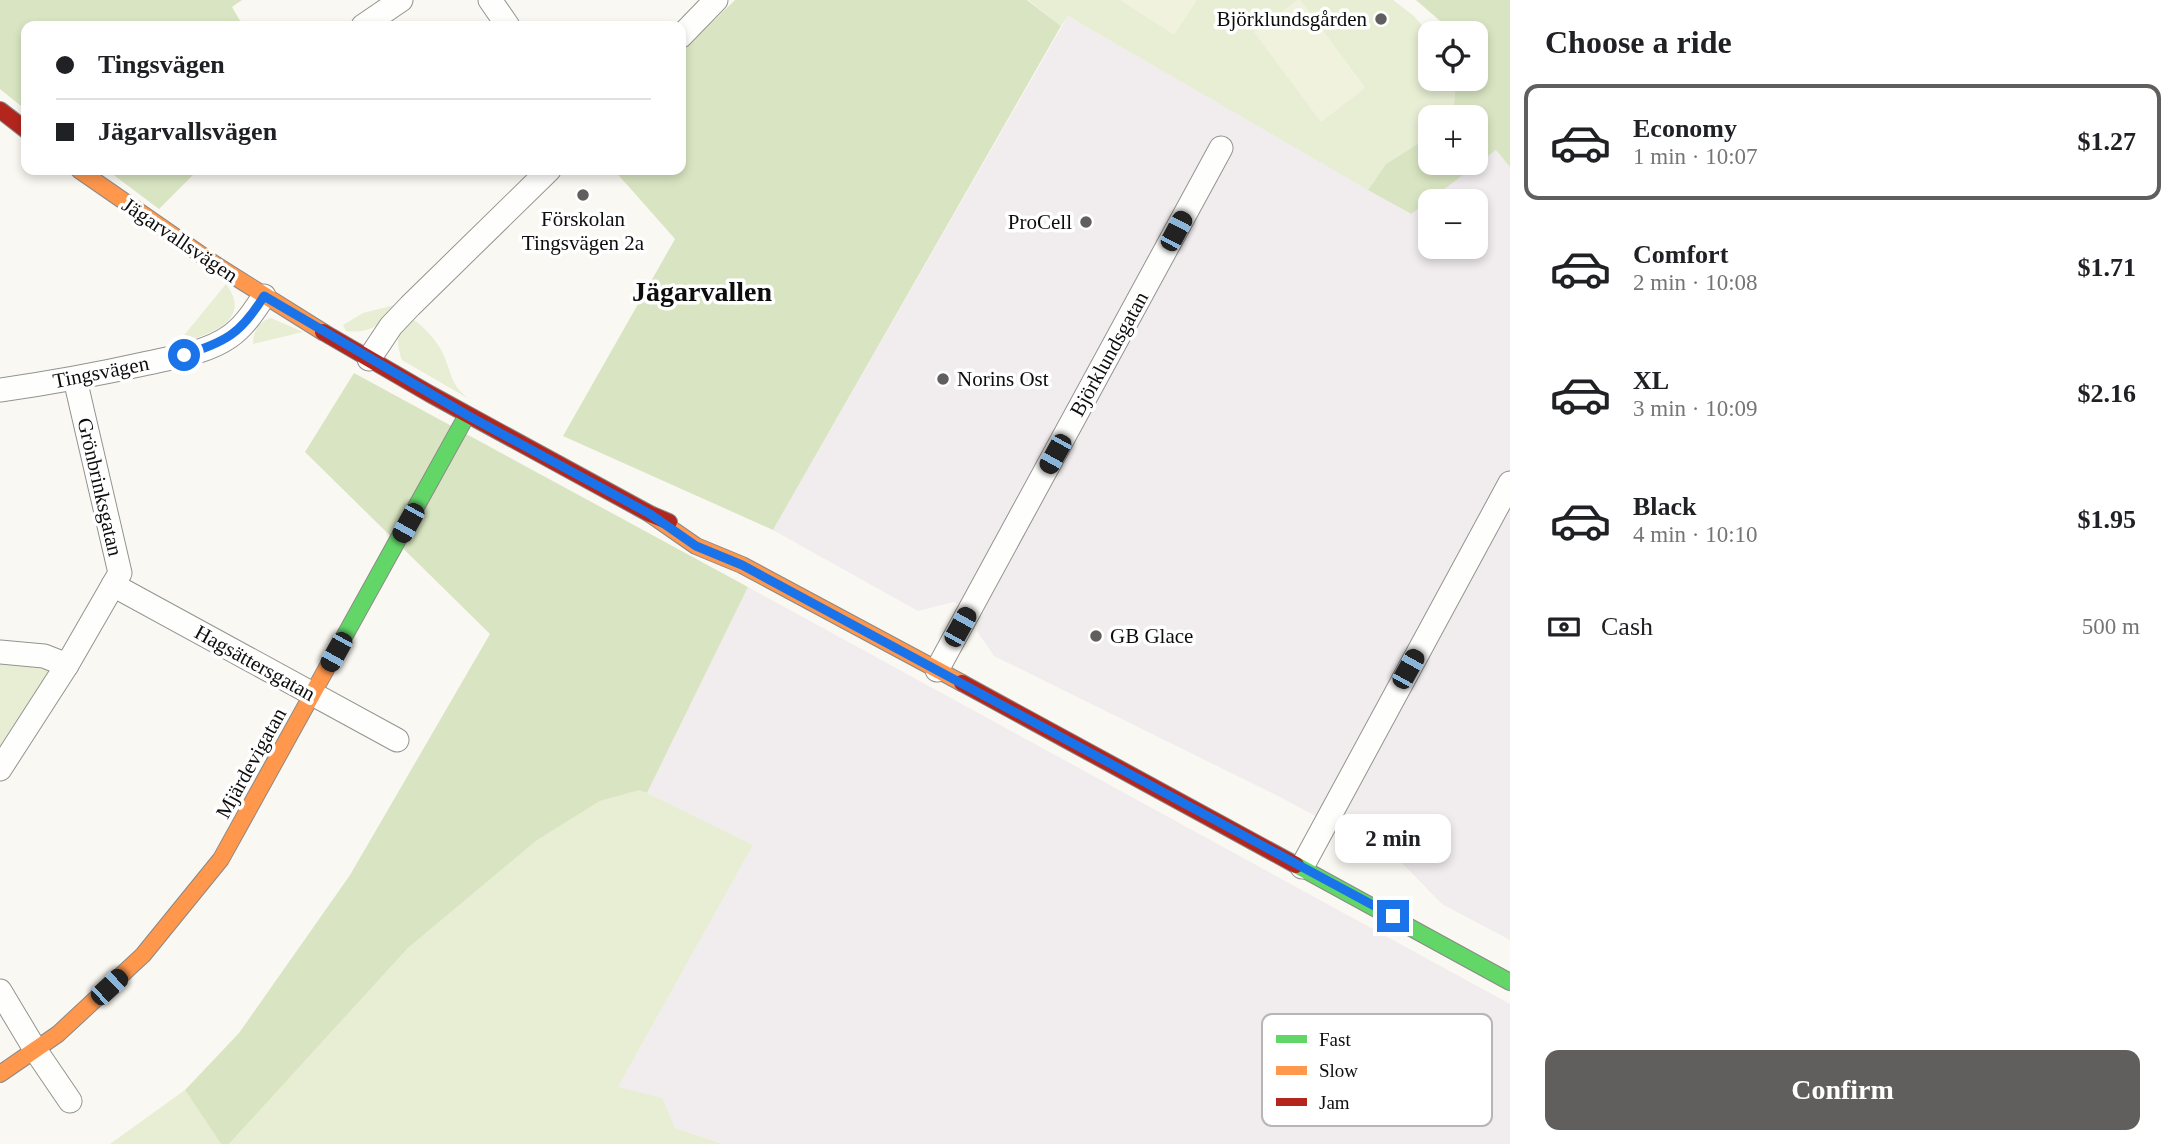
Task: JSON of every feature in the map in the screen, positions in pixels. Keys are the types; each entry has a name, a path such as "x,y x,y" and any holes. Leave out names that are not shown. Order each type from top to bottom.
{"street":[{"path":"370,21 401,0"},
{"path":"490,0 505,21"},
{"path":"686,31 716,0"},
{"path":"0,110 21,126"},
{"name":"Björklundsgatan","path":"937,670 1221,149"},
{"name":"Jägarvallsvägen","path":"86,175 164,231 264,296 467,415 650,514 702,536 742,565 1510,982"},
{"path":"369,359 391,326 410,306 544,175"},
{"name":"Tingsvägen","path":"0,390 75,379 184,355 227,339 248,320 264,296"},
{"name":"Grönbrinksgatan","path":"0,769 67,665 120,573 75,379"},
{"name":"Mjärdevigatan","path":"0,1074 36,1051 143,955 221,859 467,415"},
{"path":"1301,867 1510,483"},
{"name":"Hagsättersgatan","path":"113,585 397,740"},
{"path":"0,652 44,656 67,665"},
{"path":"0,991 36,1051 71,1101"}],"shaded area":[{"path":"1068,16 1410,214 1418,208 1418,259 1488,259 1488,189 1444,189 1462,175 1488,175 1488,156 1496,150 1510,167 1510,940 1442,904 1402,863 1282,798 994,656 977,631 982,620 954,602 918,611 773,530"},
{"path":"748,587 1510,1004 1510,1144 723,1144 675,1128 618,1087 753,845 647,793"}],"green space":[{"path":"0,0 242,0 232,7 240,21 21,21 21,106 0,89"},
{"path":"735,0 1027,0 1061,26 773,530 563,436 675,239 618,175 686,175 686,48"},
{"path":"1028,0 1298,0 1255,32 1365,88 1300,0 1393,0 1418,21 1418,91 1455,91 1454,105 1418,105 1418,144 1386,164 1368,190 1068,16 1061,26"},
{"path":"1120,0 1197,0 1174,35"},
{"path":"1298,0 1365,88 1321,122 1254,32"},
{"path":"1416,0 1510,0 1510,167 1496,150 1488,156 1488,105 1454,105 1455,91 1488,91 1488,21 1440,21"},
{"path":"1418,144 1418,175 1463,175 1444,189 1418,189 1418,209 1411,214 1368,190 1386,164"},
{"path":"114,175 193,175 159,209"},
{"path":"226,284 233,297 235,309 231,318 212,331 177,344"},
{"path":"395,305 375,327 354,332 346,331 343,325 363,313"},
{"path":"271,318 303,332 253,344 258,328"},
{"path":"414,320 436,342 454,382 469,399 402,360 399,348 400,332"},
{"path":"354,373 748,587 647,793 639,790 600,801 536,841 408,948 229,1144 221,1144 185,1090 239,1033 350,875 490,634 305,452"},
{"path":"0,658 52,669 0,754"},
{"path":"639,789 753,845 618,1087 662,1098 675,1128 723,1144 229,1144 408,948 536,841 600,801"},
{"path":"185,1090 221,1144 110,1144"}],"traffic: fast":[{"path":"329,664 467,415"},
{"path":"1296,865 1510,982"}],"traffic: slow":[{"path":"86,175 216,265 323,332"},
{"path":"650,514 696,546 742,565 962,683"},
{"path":"0,1074 58,1034 143,955 221,859 329,664"}],"traffic: jam":[{"path":"0,110 21,126"},
{"path":"323,332 430,394 669,522"},
{"path":"962,683 1296,865"}],"place":[{"name":"Björklundsgården","path":"1381,19"},
{"name":"Förskolan Tingsvägen 2a","path":"583,195"},
{"name":"ProCell","path":"1086,222"},
{"name":"Norins Ost","path":"943,379"},
{"name":"GB Glace","path":"1096,636"}],"district":[{"name":"Jägarvallen","path":"702,291"}],"route":[{"path":"184,355 227,339 238,331 264,296 467,415 650,514 696,546 742,565 1393,916"}]}
